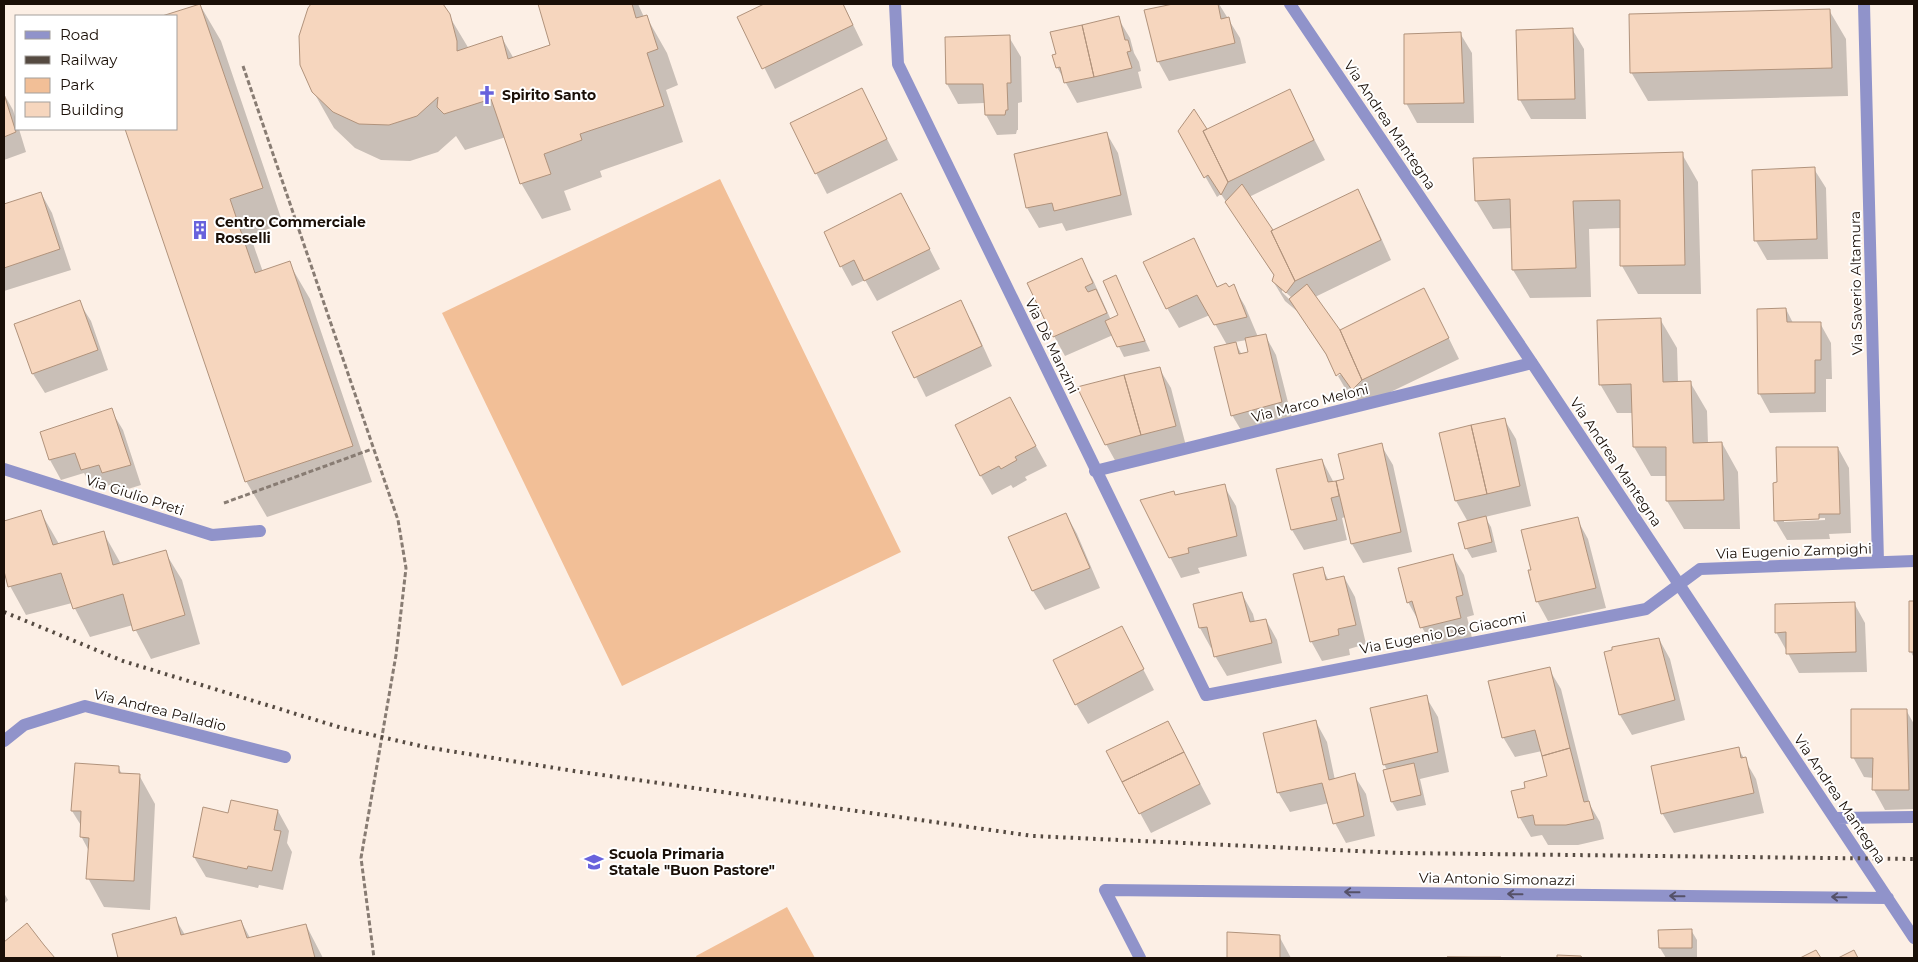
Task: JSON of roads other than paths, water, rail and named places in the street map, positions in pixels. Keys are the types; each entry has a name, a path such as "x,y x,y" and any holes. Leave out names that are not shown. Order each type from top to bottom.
{"street":[{"name":"Via Dè Manzini","path":"895,4 898,64 1206,696"},
{"name":"Via Andrea Mantegna","path":"1290,4 1680,584 1914,938"},
{"name":"Via Saverio Altamura","path":"1864,4 1878,562"},
{"name":"Via Marco Meloni","path":"1095,471 1532,363"},
{"name":"Via Giulio Preti","path":"4,469 212,535 260,531"},
{"name":"Via Eugenio Zampighi","path":"1680,584 1700,569 1914,561"},
{"name":"Via Eugenio De Giacomi","path":"1206,696 1646,609 1680,584"},
{"name":"Via Andrea Palladio","path":"4,741 24,725 85,706 285,757"},
{"path":"1836,818 1914,817"},
{"name":"Via Antonio Simonazzi","path":"1140,958 1105,890 1888,898"}],"railway":[{"path":"4,612 123,661 342,728 425,747 574,771 1033,836 1400,853 1914,859"}],"place":[{"name":"Spirito Santo","path":"487,95"},
{"name":"Centro Commerciale Rosselli","path":"200,230"},
{"name":"Scuola Primaria Statale \"Buon Pastore\"","path":"594,862"}]}
